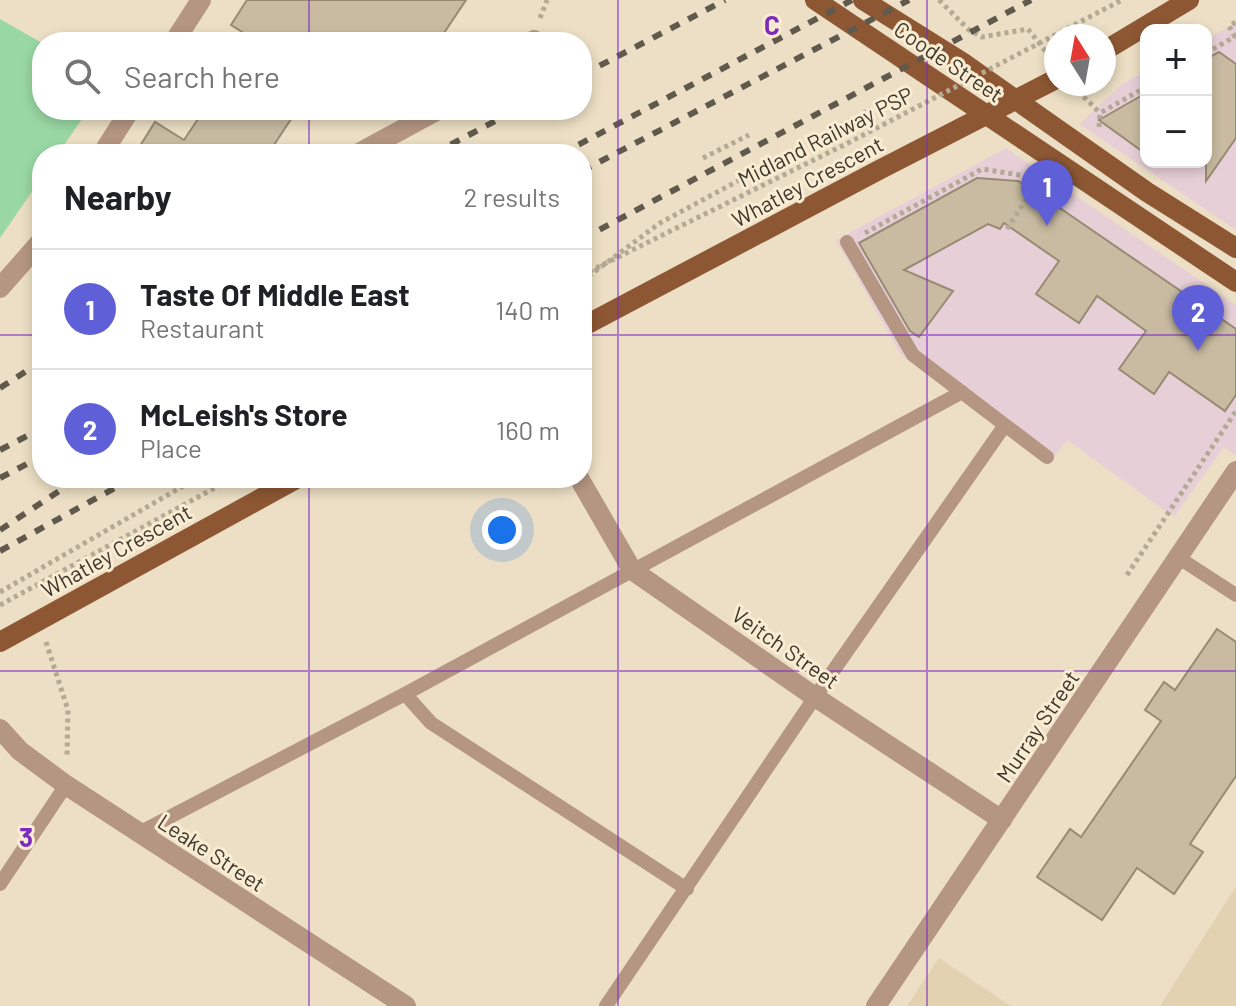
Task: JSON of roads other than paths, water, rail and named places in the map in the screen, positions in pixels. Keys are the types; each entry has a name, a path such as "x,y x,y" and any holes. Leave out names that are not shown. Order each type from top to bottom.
{"main road":[{"name":"Coode Street","path":"815,0 1236,282"},
{"name":"Coode Street","path":"863,0 962,62 1147,192 1236,248"},
{"path":"1116,44 1189,0"},
{"name":"Whatley Crescent","path":"592,322 1044,86"},
{"name":"Whatley Crescent","path":"0,642 280,488"}],"street":[{"path":"180,32 201,0"},
{"path":"108,144 124,120"},
{"path":"375,144 420,120"},
{"path":"0,288 32,251"},
{"name":"Murray Street","path":"876,1006 1236,471"},
{"name":"Veitch Street","path":"585,488 632,570 815,697 1002,820"},
{"name":"Leake Street","path":"0,729 20,751 66,785 406,1006"}],"lane":[{"path":"847,242 913,355 1047,457"},
{"path":"139,833 405,694 962,392"},
{"path":"606,1006 815,697 1005,425"},
{"path":"1179,558 1236,595"},
{"path":"405,694 431,723 687,889"},
{"path":"0,884 66,785"}],"railway":[{"path":"592,70 725,0"},
{"path":"580,144 852,0"},
{"path":"592,166 909,0"},
{"path":"592,234 1031,0"},
{"path":"452,144 497,120"},
{"path":"0,388 32,367"},
{"path":"0,450 32,433"},
{"path":"0,478 32,461"},
{"path":"0,530 64,488"},
{"path":"0,551 115,488"}],"place":[{"name":"Taste Of Middle East","path":"1047,226"},
{"name":"McLeish's Store","path":"1198,351"}]}
